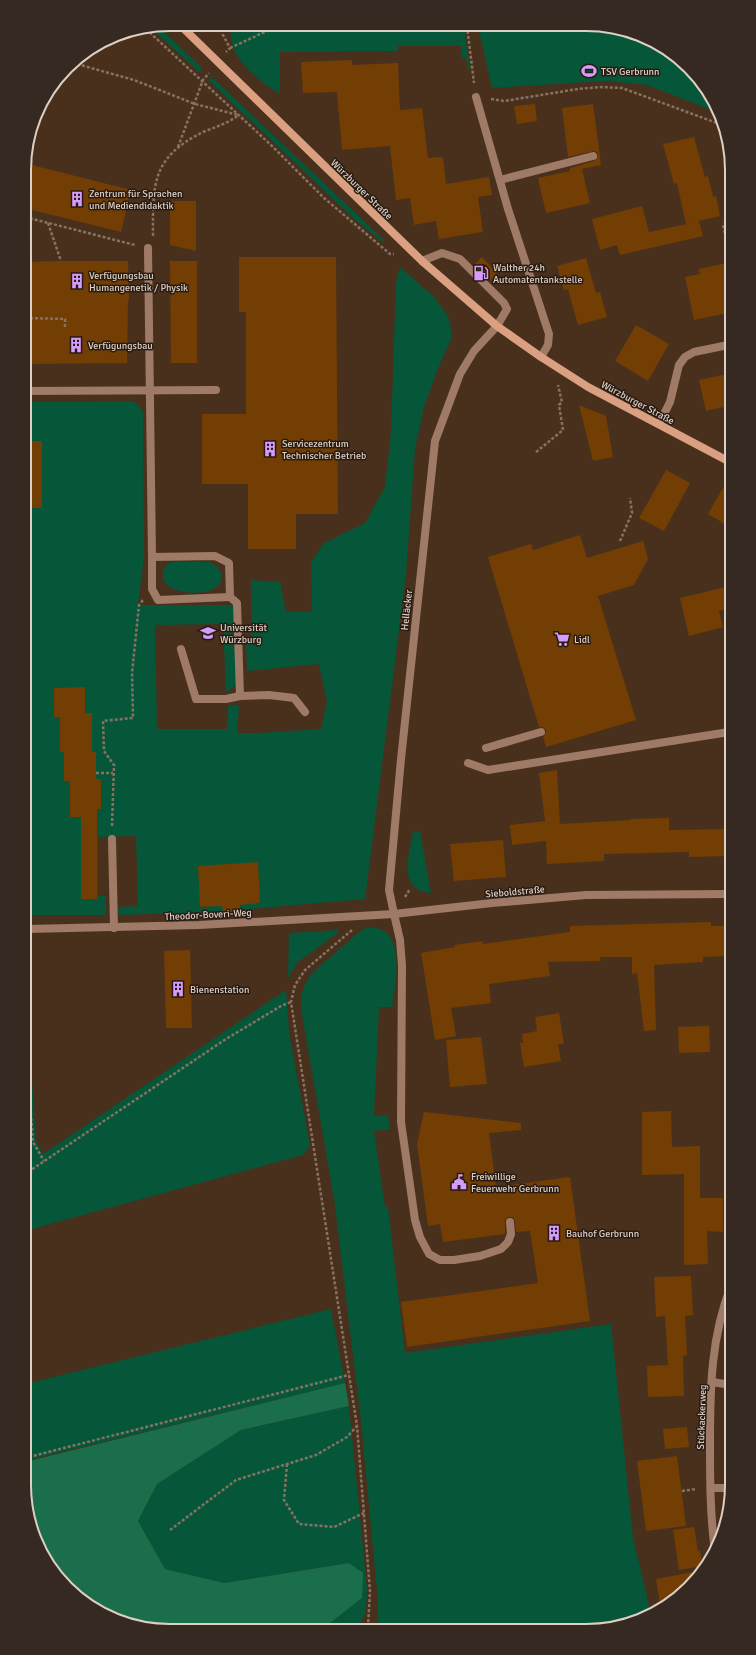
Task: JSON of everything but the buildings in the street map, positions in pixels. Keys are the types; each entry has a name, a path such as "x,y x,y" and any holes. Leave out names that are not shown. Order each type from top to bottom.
{"street":[{"name":"Würzburger Straße","path":"186,31 422,261 497,326 541,357 588,387 725,459"},
{"path":"476,96 500,180 549,334 548,345 541,357"},
{"path":"500,180 593,156"},
{"path":"148,248 152,589 158,600 230,597 237,603 240,696"},
{"name":"Helläcker","path":"422,261 442,253 460,259 504,303 507,310 497,326 474,351 460,374 435,441 403,735 389,890 400,940 402,965 401,1122 415,1220 420,1237 429,1254 440,1260 454,1260 480,1256 502,1249 508,1242 510,1222"},
{"path":"659,424 670,402 679,365 684,357 694,352 725,346"},
{"path":"31,391 216,390"},
{"path":"152,557 216,556 229,563 230,597"},
{"path":"181,649 196,699 226,699 240,696 268,695 294,698 305,712"},
{"path":"486,748 541,732"},
{"path":"468,763 488,770 725,733"},
{"path":"112,839 114,928"},
{"name":"Sieboldstraße","path":"303,919 394,914 492,903 586,895 725,894"},
{"name":"Theodor-Boveri-Weg","path":"31,929 114,928 303,919"},
{"name":"Stückackerweg","path":"714,1538 710,1488 710,1407 714,1346 725,1305"},
{"path":"712,1382 725,1384"},
{"path":"710,1488 725,1488"}],"path":[{"path":"223,31 223,35 230,48"},
{"path":"217,62 230,48 267,31"},
{"path":"468,31 476,96 504,101 578,89 600,87 622,88 716,123"},
{"path":"150,33 203,80 324,198 390,254"},
{"path":"80,64 134,80 195,104 239,115"},
{"path":"178,148 203,80"},
{"path":"31,219 148,248 153,238 154,185 165,161 178,148 203,132 230,121 239,115"},
{"path":"48,223 62,262"},
{"path":"725,223 723,225 725,234"},
{"path":"31,318 65,318 65,327"},
{"path":"536,452 563,430 559,406 562,402 558,382"},
{"path":"620,541 632,514 630,498"},
{"path":"112,839 114,765 104,751 103,720 133,718 132,672 139,605 152,589"},
{"path":"96,773 114,773"},
{"path":"365,915 359,924 305,970 295,985 291,1002 357,1426 370,1591 368,1624"},
{"path":"31,1170 226,1039 291,1002"},
{"path":"31,1126 32,1142 44,1161"},
{"path":"31,1456 349,1375"},
{"path":"170,1530 236,1480 316,1454 347,1437 357,1426"},
{"path":"286,1464 284,1500 300,1524 334,1527 364,1513"}],"green space":[{"path":"163,31 202,68 199,72 155,32"},
{"path":"231,31 465,31 470,70 468,70 466,58 462,58 461,46 398,46 398,51 280,52 280,94 262,82 244,65 233,46"},
{"name":"TSV Gerbrunn","path":"479,31 595,31 631,38 648,45 671,60 696,85 711,110 647,85 606,81 492,88"},
{"path":"211,76 384,240 384,243 354,219 209,81"},
{"path":"400,267 434,297 448,316 451,329 451,339 437,371 424,407 415,449 406,575 365,899 216,912 119,915 118,907 138,906 136,836 98,837 98,896 106,896 106,915 31,915 31,402 133,401 140,407 143,413 144,558 138,605 234,605 237,685 226,692 223,624 155,625 157,729 227,729 228,705 239,706 237,733 321,729 327,702 319,664 247,671 246,641 251,639 251,580 280,582 286,612 312,612 311,562 324,543 365,523 385,487 391,432 396,283"},
{"path":"170,562 209,562 214,564 222,576 220,584 211,590 200,593 178,591 171,588 167,585 163,577 164,570"},
{"path":"420,831 431,893 420,890 413,885 409,878 408,861 413,832"},
{"path":"368,927 380,929 386,932 391,938 395,947 396,979 392,1007 379,1007 374,1116 388,1116 390,1129 374,1131 385,1207 388,1207 405,1353 611,1324 633,1537 650,1609 631,1617 604,1623 586,1624 378,1624 378,1602 361,1421 334,1199 301,1009 301,998 304,986 311,974 359,932"},
{"path":"338,930 339,932 297,963 288,978 289,933"},
{"path":"286,990 289,1033 310,1145 303,1155 31,1229 31,1066 36,1141 43,1154"},
{"path":"331,1309 345,1383 31,1460 31,1383"},
{"path":"345,1383 349,1406 241,1430 157,1484 138,1521 165,1569 224,1583 349,1563 363,1573 362,1598 329,1624 161,1624 125,1617 108,1610 85,1595 72,1583 60,1570 50,1555 36,1521 32,1503 31,1461"},
{"path":"349,1406 367,1588 366,1610 360,1624 329,1624 362,1598 349,1563 224,1583 165,1569 138,1521 157,1484 241,1430"}],"place":[{"name":"TSV Gerbrunn","path":"589,71"},
{"name":"Zentrum für Sprachen und Mediendidaktik","path":"77,199"},
{"name":"Walther 24h Automatentankstelle","path":"481,273"},
{"name":"Verfügungsbau Humangenetik / Physik","path":"77,281"},
{"name":"Verfügungsbau","path":"76,345"},
{"name":"Servicezentrum Technischer Betrieb","path":"270,449"},
{"name":"Universität Würzburg","path":"208,633"},
{"name":"Lidl","path":"562,639"},
{"name":"Bienenstation","path":"178,989"},
{"name":"Freiwillige Feuerwehr Gerbrunn","path":"459,1182"},
{"name":"Bauhof Gerbrunn","path":"554,1233"}]}
